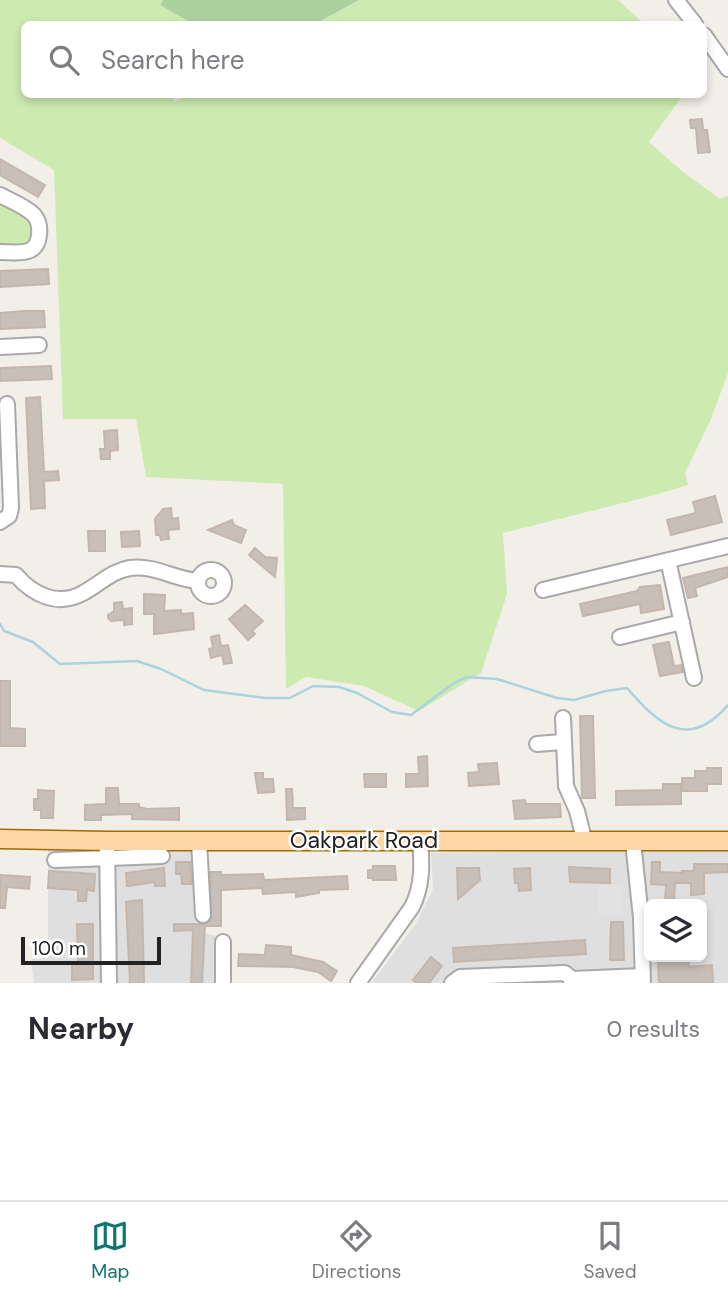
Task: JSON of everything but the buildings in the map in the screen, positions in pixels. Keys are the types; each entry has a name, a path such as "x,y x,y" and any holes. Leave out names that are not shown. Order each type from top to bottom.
{"main road":[{"name":"Oakpark Road","path":"0,839 107,849 199,841 728,841"}],"street":[{"path":"676,0 693,21"},
{"path":"707,39 728,69"},
{"path":"0,195 31,212 39,222 40,234 38,246 27,253 0,252"},
{"path":"0,347 39,345"},
{"path":"0,522 9,516 11,508 4,458 7,404"},
{"path":"543,590 728,546"},
{"path":"668,560 694,678"},
{"path":"0,575 16,575 31,590 50,599 68,599 82,594 110,574 127,569 147,567 180,580 198,581"},
{"path":"620,637 682,622"},
{"path":"563,718 566,786 577,811 584,839"},
{"path":"537,744 562,742"},
{"path":"358,983 406,916 419,893 420,840"},
{"path":"199,841 203,915"},
{"path":"452,983 460,977 565,973 572,981 643,979 641,918 633,841"},
{"path":"55,860 107,849 162,856"},
{"path":"107,849 109,983"},
{"path":"223,942 223,983"}],"shaded area":[{"path":"728,847 728,983 371,983 415,925 433,889 431,853"},
{"path":"48,850 194,852 197,931 216,936 216,983 34,983 31,959 48,958"},
{"path":"621,885 622,915 599,916 598,886"}],"green space":[{"path":"0,0 163,0 160,5 188,21 21,21 21,98 173,98 175,102 182,98 681,98 649,142 720,199 728,196 728,373 711,419 685,473 688,485 503,533 507,594 481,673 419,711 364,686 306,677 286,689 283,484 146,477 136,419 63,419 54,170 0,138"},
{"path":"163,0 359,0 320,21 188,21 160,5"},
{"path":"359,0 618,0 641,21 320,21"},
{"path":"0,200 32,219 35,236 28,247 0,249"}],"waterway":[{"path":"0,624 4,631 33,642 60,664 137,661 161,669 204,690 265,698 290,698 313,686 339,687 357,693 392,712 411,715 454,683 467,677 497,679 557,698 574,700 627,688 662,722 687,730 700,727 728,705"}]}
